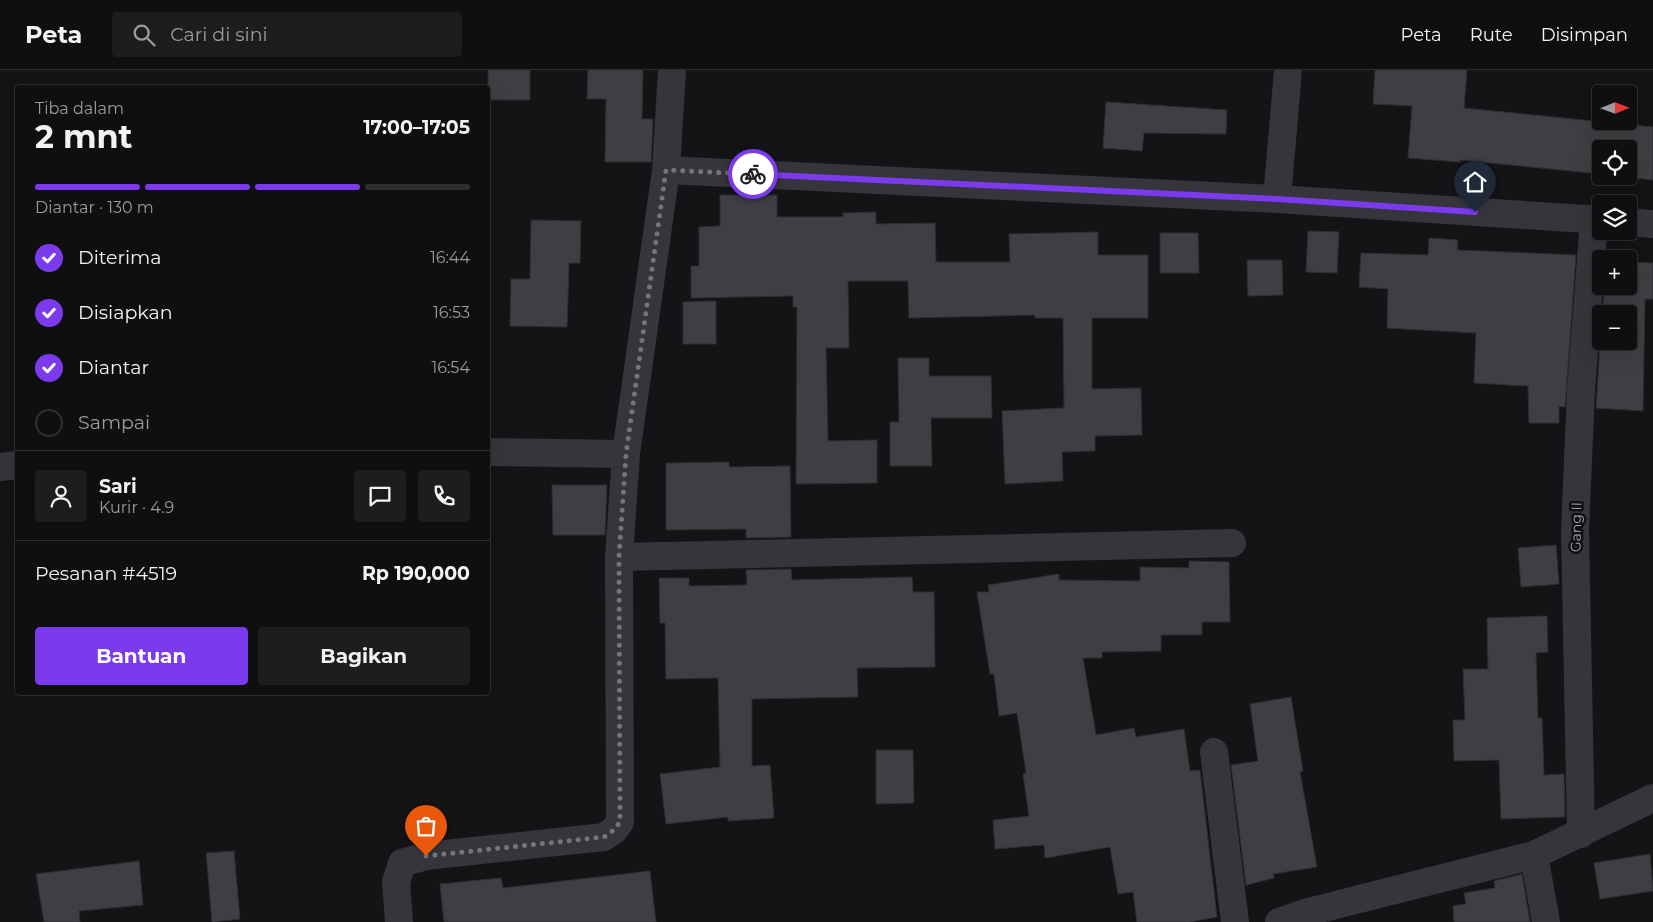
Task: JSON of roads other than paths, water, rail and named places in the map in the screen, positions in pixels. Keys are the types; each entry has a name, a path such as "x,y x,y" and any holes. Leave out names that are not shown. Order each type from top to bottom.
{"street":[{"path":"399,922 396,882 402,863 426,856 604,837 614,830 620,822 619,557 626,454 666,170 672,70"},
{"path":"1277,199 1288,70"},
{"path":"666,170 1277,199 1592,220"},
{"path":"1637,223 1653,224"},
{"name":"Gang II","path":"1581,834 1575,531 1581,390 1596,240"},
{"path":"490,452 626,454"},
{"path":"0,466 15,465"},
{"path":"619,557 1232,543"},
{"path":"1214,752 1235,922"},
{"path":"1279,922 1309,917 1534,855 1653,798"},
{"path":"1534,855 1546,922"}]}
